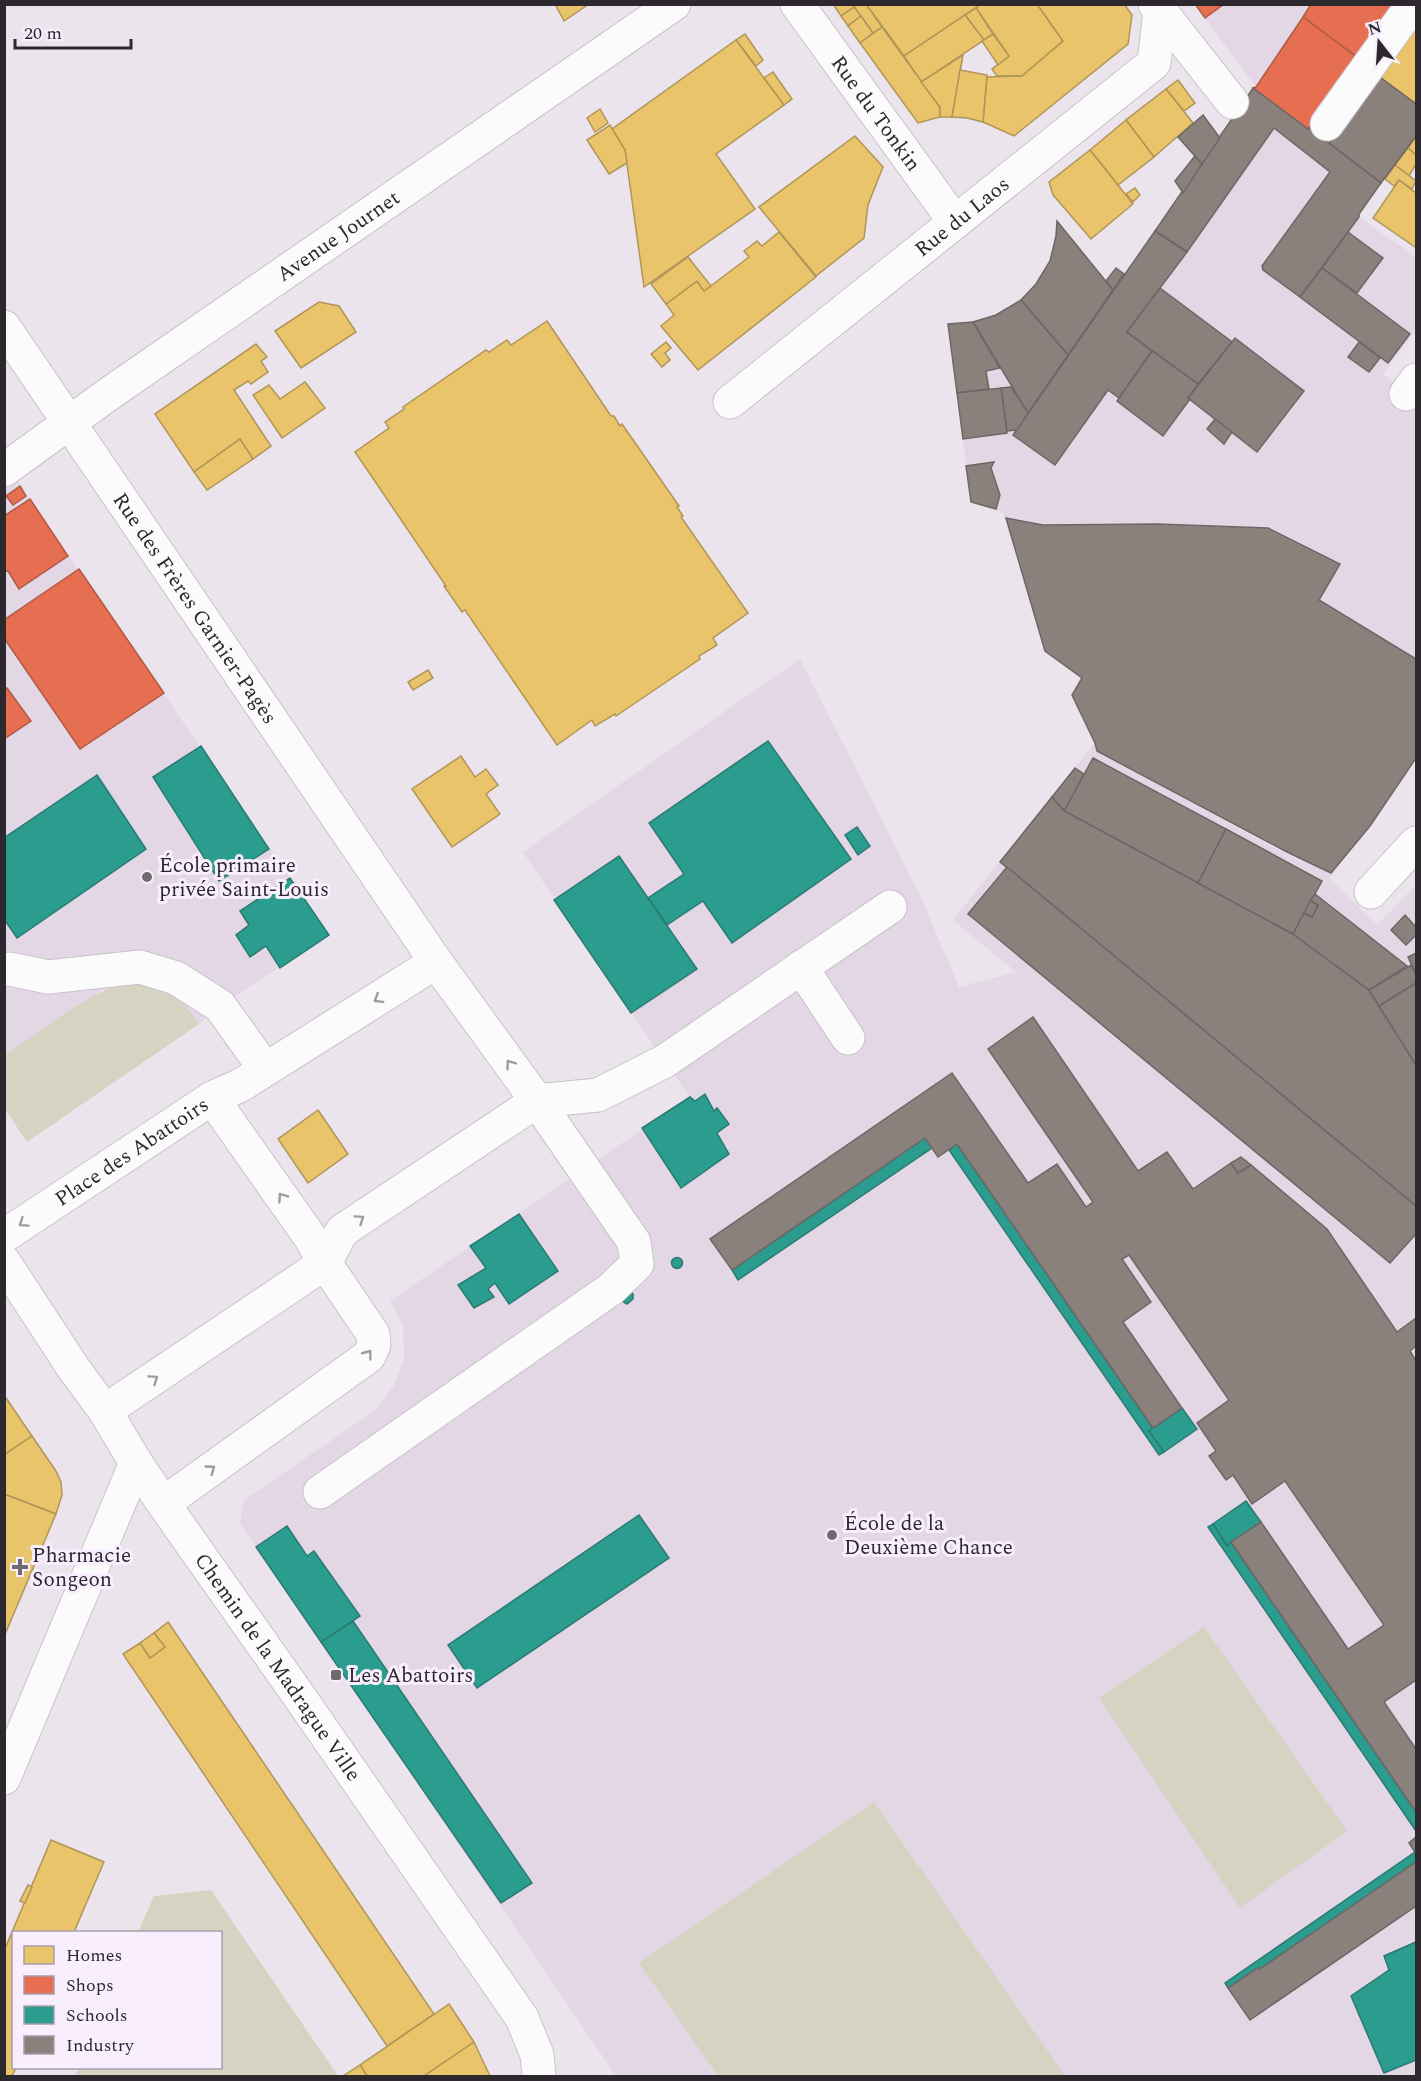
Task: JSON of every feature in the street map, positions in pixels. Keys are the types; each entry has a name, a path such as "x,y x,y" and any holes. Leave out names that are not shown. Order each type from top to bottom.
{"street":[{"name":"Avenue Journet","path":"4,470 69,422 674,4"},
{"name":"Rue du Tonkin","path":"797,4 955,222"},
{"path":"1327,124 1413,4"},
{"name":"Rue du Laos","path":"730,402 1154,63 1158,8"},
{"name":"Rue du Laos","path":"1158,8 1232,102"},
{"name":"Rue des Frères Garnier-Pagès","path":"4,327 436,962 537,1101 634,1242 637,1264 611,1288 320,1492"},
{"path":"1371,892 1416,843"},
{"path":"105,1412 325,1263 342,1231 537,1101 598,1095 656,1066 890,907"},
{"path":"212,1098 241,1085 436,962"},
{"path":"10,969 48,977 140,967 176,978 220,1006 265,1069"},
{"path":"801,967 848,1038"},
{"name":"Place des Abattoirs","path":"4,1236 212,1098 310,1237 373,1334 374,1345 369,1356 164,1503"},
{"name":"Chemin de la Madrague Ville","path":"4,1262 105,1412 136,1463 522,2018 543,2069"},
{"path":"4,1778 136,1463"}],"shaded area":[{"path":"1195,5 1311,5 1256,87"},
{"name":"École de la Deuxième Chance","path":"1253,88 1381,183 1359,217 1416,257 1416,329 1383,374 1416,399 1416,758 1370,826 1329,878 1377,925 1416,885 1416,2076 616,2076 240,1523 244,1500 377,1409 395,1384 404,1357 403,1325 390,1301 690,1097 523,852 800,659 920,895 959,987 1016,972 953,920 1095,743 1072,695 1082,678 1045,651 1003,513 971,502 948,324 973,322 996,315 1030,293 1050,261 1057,221 1113,290","holes":["1168,789 1285,851 1312,868"]},
{"name":"École primaire privée Saint-Louis","path":"4,461 329,935 220,1006 199,1024 177,997 103,990 5,1056"}],"green space":[{"path":"122,984 151,987 171,994 183,1003 199,1024 27,1142 5,1109 4,1056 76,1006"},
{"path":"1204,1627 1347,1831 1240,1908 1099,1698"},
{"path":"874,1802 1065,2076 718,2076 639,1963"},
{"path":"211,1890 338,2076 75,2076 78,2069 222,2069 222,1931 138,1931 154,1896"}],"building: Homes":[{"path":"555,4 589,4 564,21"},
{"path":"833,4 858,4 841,16"},
{"path":"858,4 866,4 882,27 873,33 854,7"},
{"path":"866,4 981,4 904,56"},
{"path":"981,4 1037,4 1063,41 1022,76 997,76 992,69 1009,56 976,8"},
{"path":"1037,4 1124,4 1132,15 1128,44 1014,136 983,122 987,77 1022,76 1063,41"},
{"path":"854,7 861,16 848,26 841,16"},
{"path":"976,8 993,34 984,40 965,15"},
{"path":"965,15 984,40 921,82 904,56"},
{"path":"861,16 873,33 860,43 848,26"},
{"path":"1412,25 1416,28 1416,104 1377,75"},
{"path":"882,27 940,107 940,117 918,123 860,43"},
{"path":"745,34 763,60 756,66 736,40"},
{"path":"993,34 1009,56 998,65 982,41"},
{"path":"736,40 784,105 716,154 755,209 644,287 625,150 612,129"},
{"path":"963,55 952,117 940,117 940,107 921,82"},
{"path":"960,70 987,75 983,122 952,117"},
{"path":"773,72 792,99 784,105 764,78"},
{"path":"1178,80 1195,103 1184,111 1166,89"},
{"path":"1166,89 1193,123 1154,157 1126,120"},
{"path":"600,109 608,123 595,132 587,118"},
{"path":"1126,120 1154,157 1118,185 1090,150"},
{"path":"610,125 625,150 627,163 609,174 587,140"},
{"path":"855,136 883,167 868,205 864,238 816,276 759,207"},
{"path":"1416,136 1416,155 1408,148"},
{"path":"1408,148 1416,155 1416,164 1409,176 1395,165"},
{"path":"1090,150 1133,204 1091,239 1053,195 1049,182"},
{"path":"1395,165 1416,181 1412,189 1399,180 1394,186 1385,179"},
{"path":"1399,180 1416,193 1415,247 1373,218"},
{"path":"1135,188 1140,195 1133,202 1126,194"},
{"path":"779,232 816,277 698,370 661,326 674,315 666,304 697,281 704,291 749,257 744,251 757,241 762,246"},
{"path":"688,257 711,286 704,291 697,281 666,304 651,284"},
{"path":"319,302 339,306 356,332 301,368 275,331"},
{"path":"547,321 611,416 614,416 620,426 622,424 679,506 677,507 683,516 681,517 748,613 713,638 717,645 699,656 700,659 616,716 615,714 595,726 592,720 557,745 465,610 462,612 444,586 446,586 355,452 389,428 385,422 404,409 403,407 486,350 489,352 507,340 511,345"},
{"path":"666,342 671,348 665,353 670,360 662,367 651,354"},
{"path":"256,344 267,357 261,361 268,372 251,384 248,381 234,390 271,446 253,459 240,439 194,472 155,414"},
{"path":"305,382 325,408 282,438 253,395 269,385 280,399"},
{"path":"240,439 253,459 207,490 194,472"},
{"path":"428,670 433,678 413,690 408,682"},
{"path":"461,756 475,777 486,769 498,785 486,794 500,814 452,847 412,789"},
{"path":"318,1110 348,1154 308,1183 278,1139"},
{"path":"4,1395 32,1436 4,1455"},
{"path":"32,1436 61,1482 62,1495 56,1514 4,1494 4,1455"},
{"path":"4,1494 56,1514 6,1632 4,1631"},
{"path":"168,1622 434,2014 387,2046 123,1654 140,1643 150,1658 165,1647 154,1633"},
{"path":"154,1633 165,1647 150,1658 140,1643"},
{"path":"51,1840 104,1862 74,1931 12,1931"},
{"path":"28,1885 32,1887 25,1903 20,1901"},
{"path":"12,1932 12,2069 16,2069 12,2076 4,2075 4,1951"},
{"path":"449,2004 474,2042 424,2076 367,2076 360,2065"},
{"path":"474,2042 490,2076 424,2076"},
{"path":"360,2065 367,2076 343,2076 349,2072"}],"building: Shops":[{"path":"1195,4 1224,4 1205,18"},
{"path":"1311,4 1395,4 1358,58 1303,17"},
{"path":"1303,17 1358,58 1308,129 1253,88 1256,87"},
{"path":"20,486 26,496 13,505 6,496"},
{"path":"30,499 68,556 19,589 8,571 4,572 4,516"},
{"path":"79,569 164,693 80,749 4,638 4,620"},
{"path":"7,688 31,721 4,739 4,690"}],"building: Schools":[{"path":"768,741 851,859 732,943 703,901 667,925 648,898 684,874 649,823"},
{"path":"201,746 269,849 219,881 153,777"},
{"path":"97,775 146,849 17,938 4,919 4,838"},
{"path":"857,827 870,846 858,855 845,835"},
{"path":"619,856 697,969 631,1013 554,900"},
{"path":"290,878 329,935 280,968 266,946 250,957 236,935 249,925 240,911"},
{"path":"705,1094 714,1111 717,1108 729,1124 717,1133 729,1154 681,1188 642,1128 690,1097 695,1101"},
{"path":"925,1138 932,1148 738,1280 732,1270"},
{"path":"957,1144 1153,1428 1149,1431 1164,1452 1159,1455 949,1150"},
{"path":"519,1214 558,1271 509,1304 495,1283 488,1289 494,1297 474,1308 458,1285 486,1268 470,1246"},
{"path":"677,1257 683,1263 677,1269 671,1263"},
{"path":"629,1290 633,1294 633,1299 627,1304 622,1301"},
{"path":"1182,1408 1197,1429 1164,1452 1149,1431"},
{"path":"1246,1501 1261,1522 1227,1546 1213,1524"},
{"path":"639,1515 669,1558 477,1688 448,1645"},
{"path":"1213,1524 1227,1546 1231,1542 1416,1812 1416,1831 1208,1527"},
{"path":"287,1526 307,1556 314,1551 360,1616 321,1642 256,1547"},
{"path":"353,1621 532,1883 501,1903 321,1642"},
{"path":"1415,1852 1416,1862 1260,1969 1259,1967 1228,1988 1225,1983"},
{"path":"1416,1942 1416,2060 1384,2073 1351,1996 1389,1970 1384,1956"}],"building: Industry":[{"path":"1377,75 1416,104 1416,136 1381,183 1329,143"},
{"path":"1253,88 1381,183 1300,297 1263,270 1262,266 1330,172 1274,128 1187,252 1155,231"},
{"path":"1203,115 1220,138 1202,164 1178,137"},
{"path":"1195,156 1202,164 1183,193 1175,181"},
{"path":"1057,221 1113,290 1068,355 1021,300 1036,284 1050,261"},
{"path":"1155,231 1187,252 1127,332 1152,351 1119,398 1108,390 1055,465 1013,435"},
{"path":"1348,232 1383,258 1357,293 1322,268"},
{"path":"1116,268 1124,274 1113,290 1106,281"},
{"path":"1322,268 1410,334 1388,363 1300,297"},
{"path":"1160,288 1232,342 1198,384 1127,332"},
{"path":"1021,300 1068,355 1028,413 973,322 996,315"},
{"path":"973,322 1000,368 986,371 989,389 957,393 948,324"},
{"path":"1235,338 1304,391 1257,452 1188,398"},
{"path":"1359,342 1380,358 1369,372 1348,357"},
{"path":"1152,351 1198,384 1163,436 1117,401"},
{"path":"1011,387 1028,413 1017,430 1007,431 1001,388"},
{"path":"1001,388 1007,433 963,439 957,393"},
{"path":"1215,419 1232,432 1224,444 1207,429"},
{"path":"994,462 991,468 1000,495 996,509 971,502 966,466"},
{"path":"1006,518 1043,525 1157,524 1268,528 1340,564 1319,600 1416,659 1416,758 1370,826 1331,873 1097,751 1072,695 1082,678 1045,651"},
{"path":"1093,758 1226,829 1198,883 1064,811"},
{"path":"1075,768 1084,774 1064,811 1052,797"},
{"path":"1052,797 1064,811 1293,934 1369,990 1416,1065 1416,1206 1000,862"},
{"path":"1226,829 1322,881 1293,934 1198,883"},
{"path":"1007,867 1416,1206 1416,1234 1390,1263 968,914"},
{"path":"1315,894 1407,966 1369,990 1293,934 1304,913 1312,917 1318,905 1310,901"},
{"path":"1310,901 1318,905 1312,917 1304,913"},
{"path":"1405,915 1416,927 1416,935 1406,945 1391,930"},
{"path":"1416,953 1416,974 1408,957"},
{"path":"1411,965 1416,974 1416,983 1379,1006 1369,990"},
{"path":"1416,983 1416,1065 1379,1006"},
{"path":"1033,1017 1138,1171 1167,1152 1193,1189 1231,1163 1238,1173 1251,1165 1327,1229 1397,1332 1416,1318 1416,1346 1410,1351 1416,1361 1416,1680 1384,1702 1416,1749 1416,1812 1231,1542 1261,1522 1348,1649 1384,1625 1285,1481 1252,1504 1233,1475 1226,1480 1209,1456 1216,1451 1197,1423 1229,1400 1129,1255 1122,1259 1151,1302 1123,1322 1182,1408 1153,1428 957,1144 938,1157 925,1138 732,1270 710,1239 952,1073 1028,1183 1057,1164 1086,1207 1093,1202 988,1049"},
{"path":"1241,1157 1251,1165 1238,1173 1231,1163"},
{"path":"1416,1837 1416,1854 1409,1843"},
{"path":"1416,1862 1416,1906 1250,2020 1228,1988 1259,1967 1260,1969"}],"place":[{"name":"École primaire privée Saint-Louis","path":"147,877"},
{"name":"École de la Deuxième Chance","path":"832,1535"},
{"name":"Pharmacie Songeon","path":"20,1567"},
{"name":"Les Abattoirs","path":"336,1675"}]}
